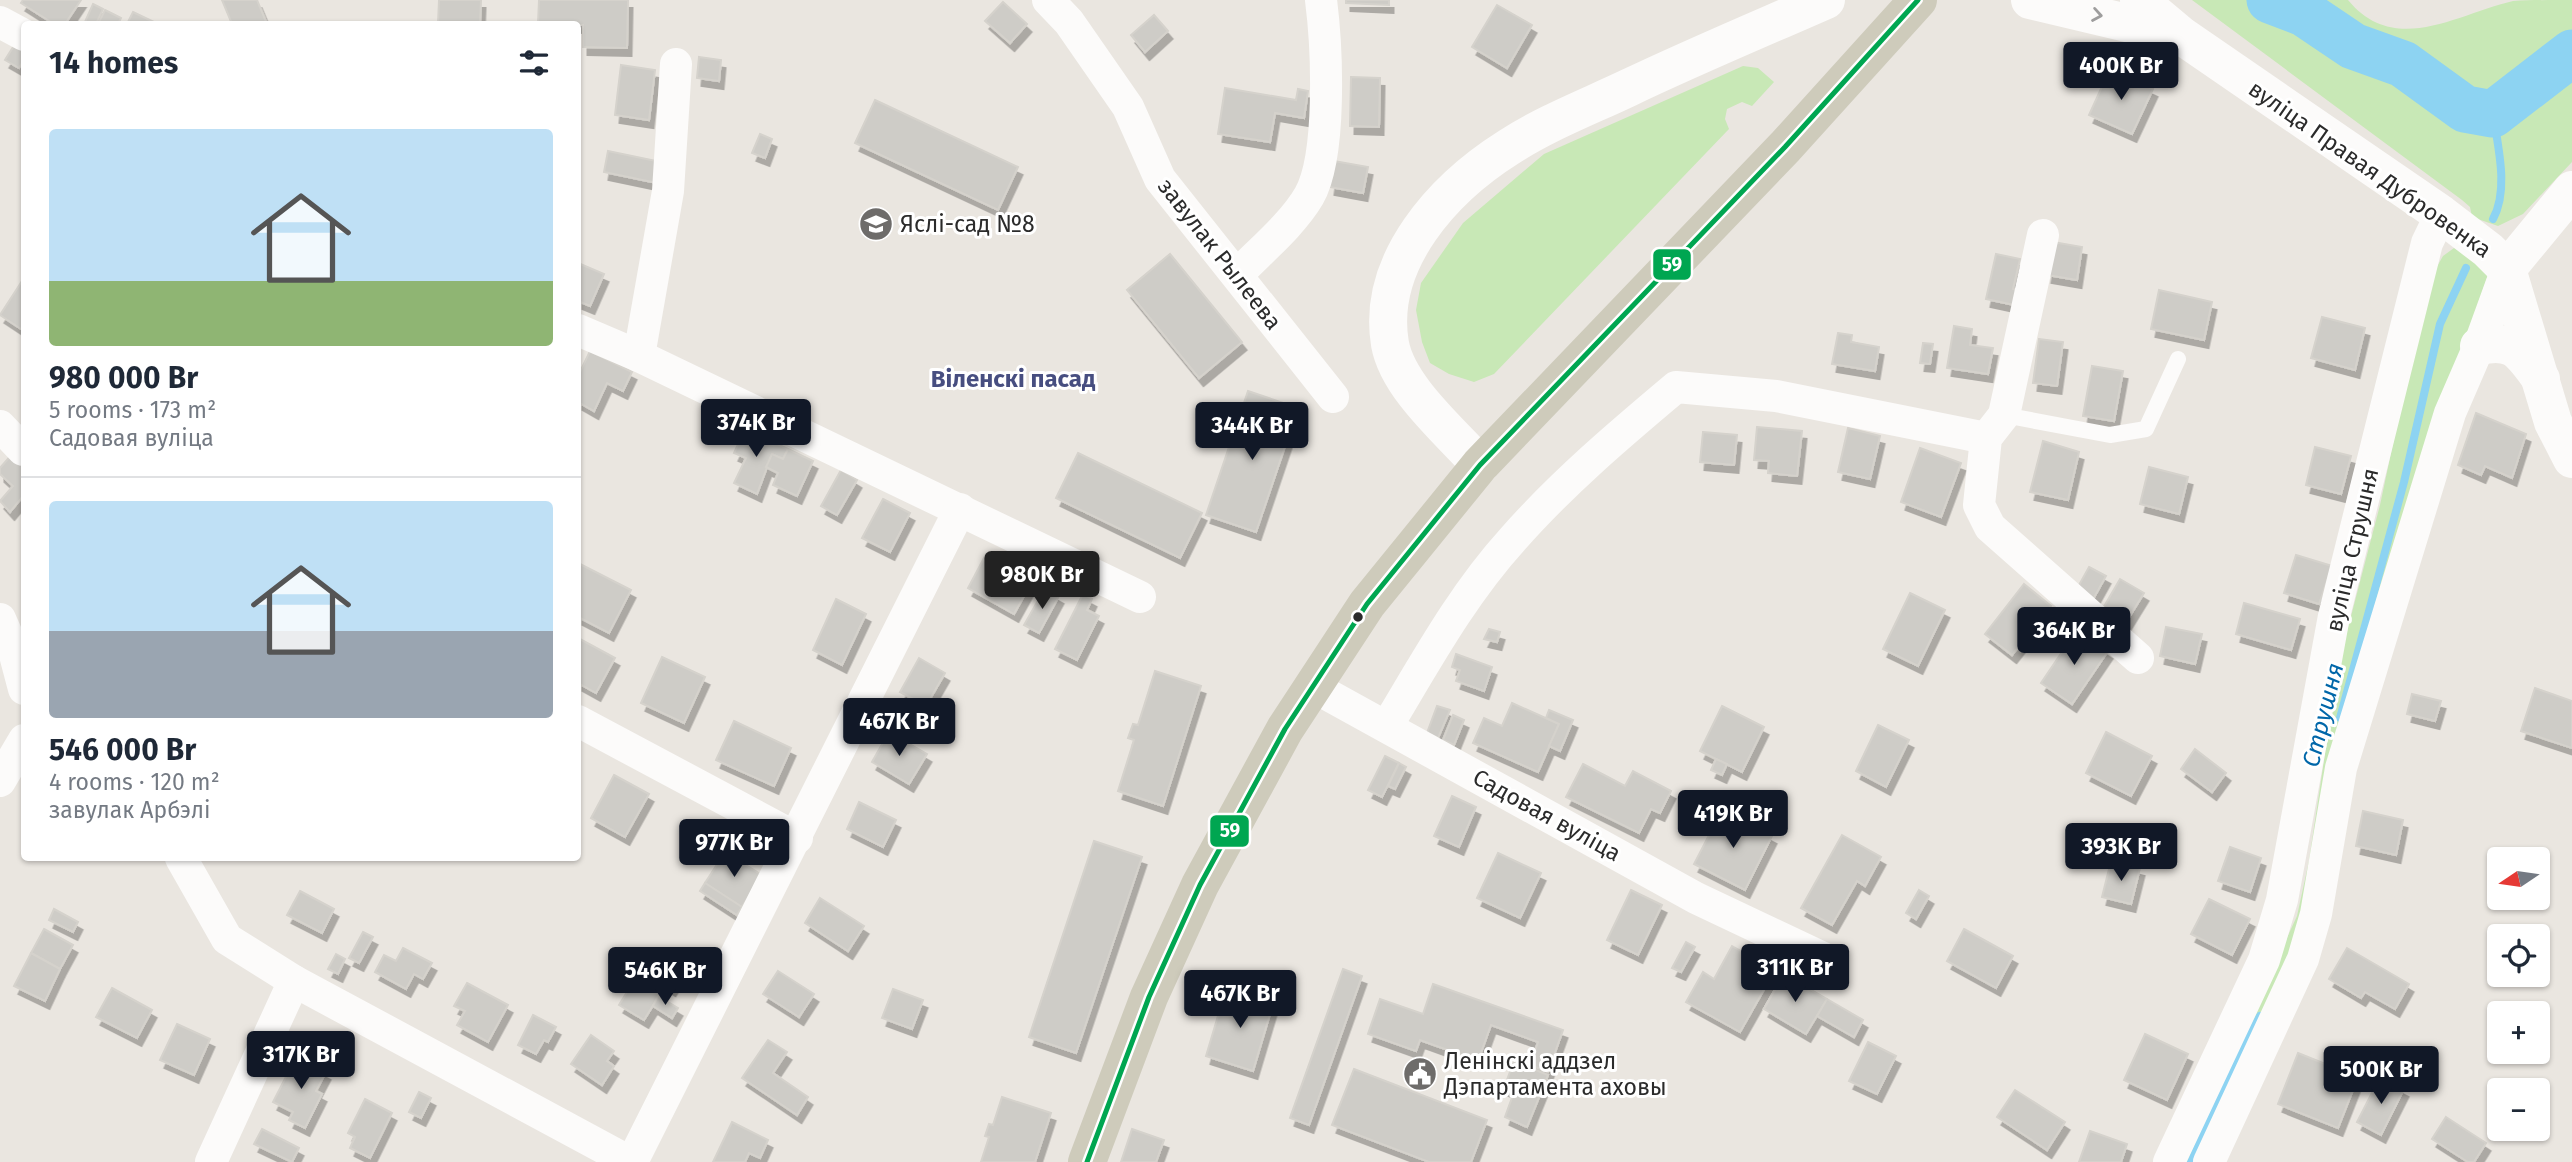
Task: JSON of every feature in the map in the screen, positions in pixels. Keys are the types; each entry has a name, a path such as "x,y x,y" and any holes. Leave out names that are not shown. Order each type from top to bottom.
{"main road":[{"path":"1087,1162 1149,997 1200,885 1312,686 1367,604 1480,465 1785,147 1918,0"}],"street":[{"name":"завулак Рылеева","path":"1048,0 1069,22 1128,107 1160,179 1333,397"},
{"path":"1237,275 1308,197 1321,167 1325,35 1321,0"},
{"path":"1480,465 1408,386 1390,345 1388,302 1399,267 1416,235 1435,210 1508,148 1664,71 1826,0"},
{"name":"вуліца Правая Дубровенка","path":"2030,0 2182,36"},
{"name":"вуліца Правая Дубровенка","path":"2139,0 2182,36 2441,214 2488,250 2507,269 2572,190"},
{"path":"0,22 21,33"},
{"path":"639,356 668,191 676,64"},
{"name":"вуліца Струшня","path":"2169,1162 2264,960 2282,900 2334,616 2427,243 2441,214"},
{"path":"2043,234 1995,427 1979,505 1990,527 2138,658"},
{"path":"2209,1162 2303,959 2316,914 2341,768 2450,413 2479,346 2507,269"},
{"path":"2507,269 2553,422 2572,459"},
{"path":"581,331 639,356 1140,597"},
{"path":"2479,346 2497,342 2510,345 2520,351 2543,382"},
{"path":"1387,726 1440,637 1510,541 1621,434 1676,387 1776,396 1995,427"},
{"path":"0,426 21,448"},
{"path":"187,861 227,939 294,981 631,1162 797,838 960,509"},
{"path":"0,619 14,651 21,678"},
{"name":"Садовая вуліца","path":"1312,686 1696,898 1823,958"},
{"path":"581,723 797,838"},
{"path":"211,1162 294,981"}],"lane":[{"path":"1995,427 2110,435 2146,429 2178,359"}],"green space":[{"path":"2192,0 2348,0 2366,17 2386,26 2406,29 2427,27 2513,1 2572,0 2572,162 2523,214 2498,226 2472,217 2470,207 2462,200"},
{"path":"1743,66 1758,68 1774,82 1752,106 1742,102 1727,109 1725,119 1729,129 1494,374 1474,382 1449,374 1430,363 1422,342 1416,310 1421,283 1463,223 1544,154"},
{"path":"2454,248 2483,261 2489,272 2440,414 2303,922 2200,1162 2183,1162 2297,916 2309,861 2338,666 2380,505 2415,340 2435,270 2443,256"}],"building":[{"path":"23,0 81,0 67,21 49,21 21,3"},
{"path":"222,0 257,0 266,21 231,21"},
{"path":"439,0 481,0 480,21 438,21"},
{"path":"539,0 628,0 627,48 583,47 581,21 538,21"},
{"path":"1346,0 1389,0 1389,5 1346,3"},
{"path":"1003,2 1027,24 1010,43 985,21"},
{"path":"93,4 103,9 97,21 85,21"},
{"path":"1497,5 1532,25 1507,68 1472,47"},
{"path":"105,10 121,18 120,21 100,21"},
{"path":"133,12 152,21 128,21"},
{"path":"1154,15 1168,31 1145,52 1131,35"},
{"path":"15,44 21,48 19,68 5,60"},
{"path":"699,57 721,60 719,81 697,78"},
{"path":"621,65 655,70 649,120 615,115"},
{"path":"2110,69 2153,89 2132,134 2089,115"},
{"path":"1351,77 1380,78 1379,127 1350,126"},
{"path":"1225,88 1296,100 1298,89 1308,91 1304,118 1275,113 1270,142 1218,134"},
{"path":"875,100 1018,167 998,210 855,143"},
{"path":"760,134 772,139 765,158 752,153"},
{"path":"608,151 661,162 657,183 604,172"},
{"path":"1334,161 1368,167 1363,193 1330,187"},
{"path":"2053,242 2082,247 2077,280 2047,275"},
{"path":"1170,254 1242,342 1199,378 1127,290"},
{"path":"1996,254 2020,259 2013,289 2022,291 2019,306 1986,299"},
{"path":"581,264 604,274 590,306 581,302"},
{"path":"21,283 21,329 0,315"},
{"path":"2159,290 2212,302 2204,340 2151,329"},
{"path":"2322,317 2365,328 2355,370 2311,358"},
{"path":"1954,326 1972,329 1970,345 1993,348 1988,374 1947,368"},
{"path":"1838,333 1852,335 1851,342 1879,347 1875,371 1832,364"},
{"path":"2039,339 2063,342 2057,386 2033,383"},
{"path":"1923,343 1933,344 1930,364 1920,363"},
{"path":"590,351 632,372 623,391 607,383 594,411 581,404 581,370"},
{"path":"2092,366 2123,371 2114,421 2083,416"},
{"path":"1248,391 1298,408 1256,532 1206,515"},
{"path":"2476,413 2526,434 2512,478 2485,466 2481,475 2458,465"},
{"path":"1757,427 1802,431 1797,476 1768,473 1769,461 1754,460"},
{"path":"1848,428 1880,436 1870,479 1838,472"},
{"path":"745,429 788,449 783,459 772,454 757,494 734,483 746,458 734,453"},
{"path":"1703,432 1737,435 1734,465 1700,462"},
{"path":"2043,441 2079,452 2068,500 2030,492"},
{"path":"2315,447 2351,456 2341,494 2306,485"},
{"path":"1920,448 1961,463 1941,517 1901,502"},
{"path":"788,449 813,461 797,496 773,485 778,473 766,467 772,454 783,459"},
{"path":"14,452 21,458 21,499 10,512 0,501 13,486 0,474 0,468"},
{"path":"1078,453 1202,513 1180,558 1056,498"},
{"path":"2149,467 2188,477 2179,514 2140,504"},
{"path":"841,470 857,480 837,515 821,506"},
{"path":"883,499 910,513 890,552 862,538"},
{"path":"986,554 1033,580 1014,614 968,588"},
{"path":"2296,555 2332,566 2319,604 2284,593"},
{"path":"581,565 631,590 609,633 581,619"},
{"path":"2089,567 2106,576 2091,603 2074,594"},
{"path":"2120,579 2144,593 2125,624 2102,610"},
{"path":"2024,584 2051,606 2012,655 1985,634"},
{"path":"1045,588 1059,596 1039,633 1024,625"},
{"path":"1910,593 1945,610 1918,666 1883,649"},
{"path":"1083,594 1092,599 1087,610 1099,616 1077,660 1055,649"},
{"path":"836,599 866,614 842,665 813,650"},
{"path":"2244,603 2300,619 2291,650 2236,634"},
{"path":"2166,627 2202,634 2195,664 2160,656"},
{"path":"1489,629 1500,632 1497,642 1484,639"},
{"path":"2077,630 2108,651 2072,704 2041,683"},
{"path":"581,640 615,658 596,693 581,685"},
{"path":"1456,654 1492,667 1484,691 1456,681 1460,670 1452,667"},
{"path":"662,657 705,677 684,723 641,703"},
{"path":"919,658 945,673 926,706 900,692"},
{"path":"1155,671 1201,686 1163,806 1118,791 1134,740 1128,738 1133,724 1138,725"},
{"path":"2535,688 2572,701 2572,748 2521,731"},
{"path":"2412,694 2441,701 2435,721 2407,714"},
{"path":"1512,703 1559,724 1538,772 1473,743 1484,718 1502,726"},
{"path":"1437,706 1450,710 1438,738 1427,733"},
{"path":"1722,706 1764,727 1742,772 1700,751"},
{"path":"1549,710 1573,720 1560,751 1549,746 1559,724 1546,718"},
{"path":"1453,715 1464,720 1454,745 1443,740"},
{"path":"734,721 791,748 774,786 716,760"},
{"path":"1878,725 1909,740 1886,787 1856,771"},
{"path":"889,732 927,754 909,784 872,762"},
{"path":"2106,732 2152,756 2131,796 2086,773"},
{"path":"2195,749 2226,773 2212,792 2181,769"},
{"path":"1385,756 1399,763 1382,797 1368,790"},
{"path":"1716,759 1727,764 1722,775 1711,770"},
{"path":"1399,763 1406,767 1395,789 1388,786"},
{"path":"1583,764 1625,786 1633,771 1671,791 1660,813 1651,809 1639,833 1566,797"},
{"path":"614,775 649,794 625,837 591,818"},
{"path":"1452,796 1476,807 1459,847 1434,836"},
{"path":"859,802 896,820 883,847 847,829"},
{"path":"1722,810 1772,836 1745,890 1694,864"},
{"path":"2363,811 2403,820 2396,855 2356,846"},
{"path":"1842,835 1881,857 1865,886 1857,881 1832,925 1801,908"},
{"path":"1094,841 1142,857 1076,1053 1029,1037"},
{"path":"2230,847 2261,858 2250,892 2218,881"},
{"path":"725,852 762,875 742,907 705,883"},
{"path":"1498,853 1541,873 1520,918 1477,898"},
{"path":"2111,861 2140,868 2131,904 2102,897"},
{"path":"705,883 742,907 737,915 700,891"},
{"path":"1631,890 1662,905 1638,955 1607,940"},
{"path":"1919,890 1929,896 1916,919 1906,913"},
{"path":"300,891 334,909 322,933 287,915"},
{"path":"820,898 864,926 848,951 805,923"},
{"path":"2209,899 2250,919 2232,955 2191,934"},
{"path":"54,909 78,922 73,932 49,920"},
{"path":"44,929 73,945 60,969 31,953"},
{"path":"1964,929 2013,956 1996,988 1947,961"},
{"path":"363,932 373,937 359,963 349,958"},
{"path":"1686,942 1695,947 1681,972 1672,968"},
{"path":"1732,946 1775,970 1740,1032 1686,1002 1703,972 1714,979"},
{"path":"403,948 432,963 423,979 414,974 406,989 375,972 384,955 396,961"},
{"path":"2347,948 2409,984 2395,1009 2365,992 2361,998 2329,979"},
{"path":"31,953 60,969 45,1001 14,986"},
{"path":"336,954 345,959 338,974 328,969"},
{"path":"677,958 694,969 690,975 697,980 695,984 671,969"},
{"path":"662,969 677,979 671,988 656,978"},
{"path":"1343,969 1362,976 1309,1125 1290,1118"},
{"path":"778,971 814,994 799,1017 763,994"},
{"path":"1784,974 1827,999 1806,1034 1764,1009"},
{"path":"635,979 660,994 644,1020 619,1005"},
{"path":"467,983 508,1005 488,1042 457,1025 465,1011 454,1006"},
{"path":"1433,984 1563,1030 1548,1072 1530,1065 1538,1042 1491,1025 1478,1061 1420,1040 1416,1051 1368,1034 1380,999 1423,1014"},
{"path":"112,988 152,1010 137,1038 96,1017"},
{"path":"893,989 923,1000 912,1029 882,1018"},
{"path":"1226,989 1273,1004 1253,1071 1206,1056"},
{"path":"658,996 678,1008 672,1018 653,1006"},
{"path":"1827,999 1863,1020 1854,1037 1817,1016"},
{"path":"533,1015 556,1027 548,1042 544,1040 536,1054 518,1045"},
{"path":"177,1024 210,1039 194,1075 160,1060"},
{"path":"2145,1034 2188,1054 2167,1100 2124,1080"},
{"path":"591,1035 614,1051 607,1061 614,1066 602,1085 571,1064"},
{"path":"768,1040 787,1052 773,1073 808,1097 797,1115 742,1078"},
{"path":"1868,1042 1896,1056 1877,1094 1849,1081"},
{"path":"2298,1053 2358,1077 2338,1128 2278,1104"},
{"path":"296,1057 326,1072 316,1091 322,1094 305,1128 289,1120 293,1112 273,1102"},
{"path":"1514,1061 1548,1075 1527,1127 1505,1117 1514,1092 1504,1088"},
{"path":"1354,1069 1487,1120 1471,1162 1429,1162 1332,1125"},
{"path":"2380,1077 2404,1089 2381,1135 2357,1122"},
{"path":"2015,1090 2065,1122 2047,1150 1997,1117"},
{"path":"419,1092 431,1098 421,1118 409,1112"},
{"path":"1002,1097 1051,1113 1035,1162 981,1162 989,1137 985,1136 989,1124 993,1125"},
{"path":"365,1099 392,1113 370,1158 350,1148 355,1137 348,1133"},
{"path":"2446,1117 2486,1143 2474,1162 2468,1162 2432,1139"},
{"path":"732,1122 768,1140 760,1158 749,1153 745,1162 713,1162"},
{"path":"262,1129 299,1148 292,1162 254,1144"},
{"path":"1132,1129 1164,1140 1156,1162 1121,1162"},
{"path":"2090,1131 2127,1144 2121,1162 2079,1162"}],"waterway":[{"path":"2270,0 2304,13 2353,46 2403,64 2465,109 2493,114 2572,53"},
{"name":"Струшня","path":"2493,114 2501,182 2498,208 2493,219"},
{"name":"Струшня","path":"2340,718 2404,482 2440,324 2466,268"},
{"name":"Струшня","path":"2191,1162 2236,1060 2260,1016"}],"transit line":[{"name":"59","path":"1087,1162 1149,997 1200,885 1285,729 1367,604 1480,465 1785,147 1918,0"}],"place":[{"name":"Яслі-сад №8","path":"876,224"},
{"name":"Ленінскі аддзел Дэпартамента аховы","path":"1420,1074"}],"district":[{"name":"Віленскі пасад","path":"1013,379"}]}
